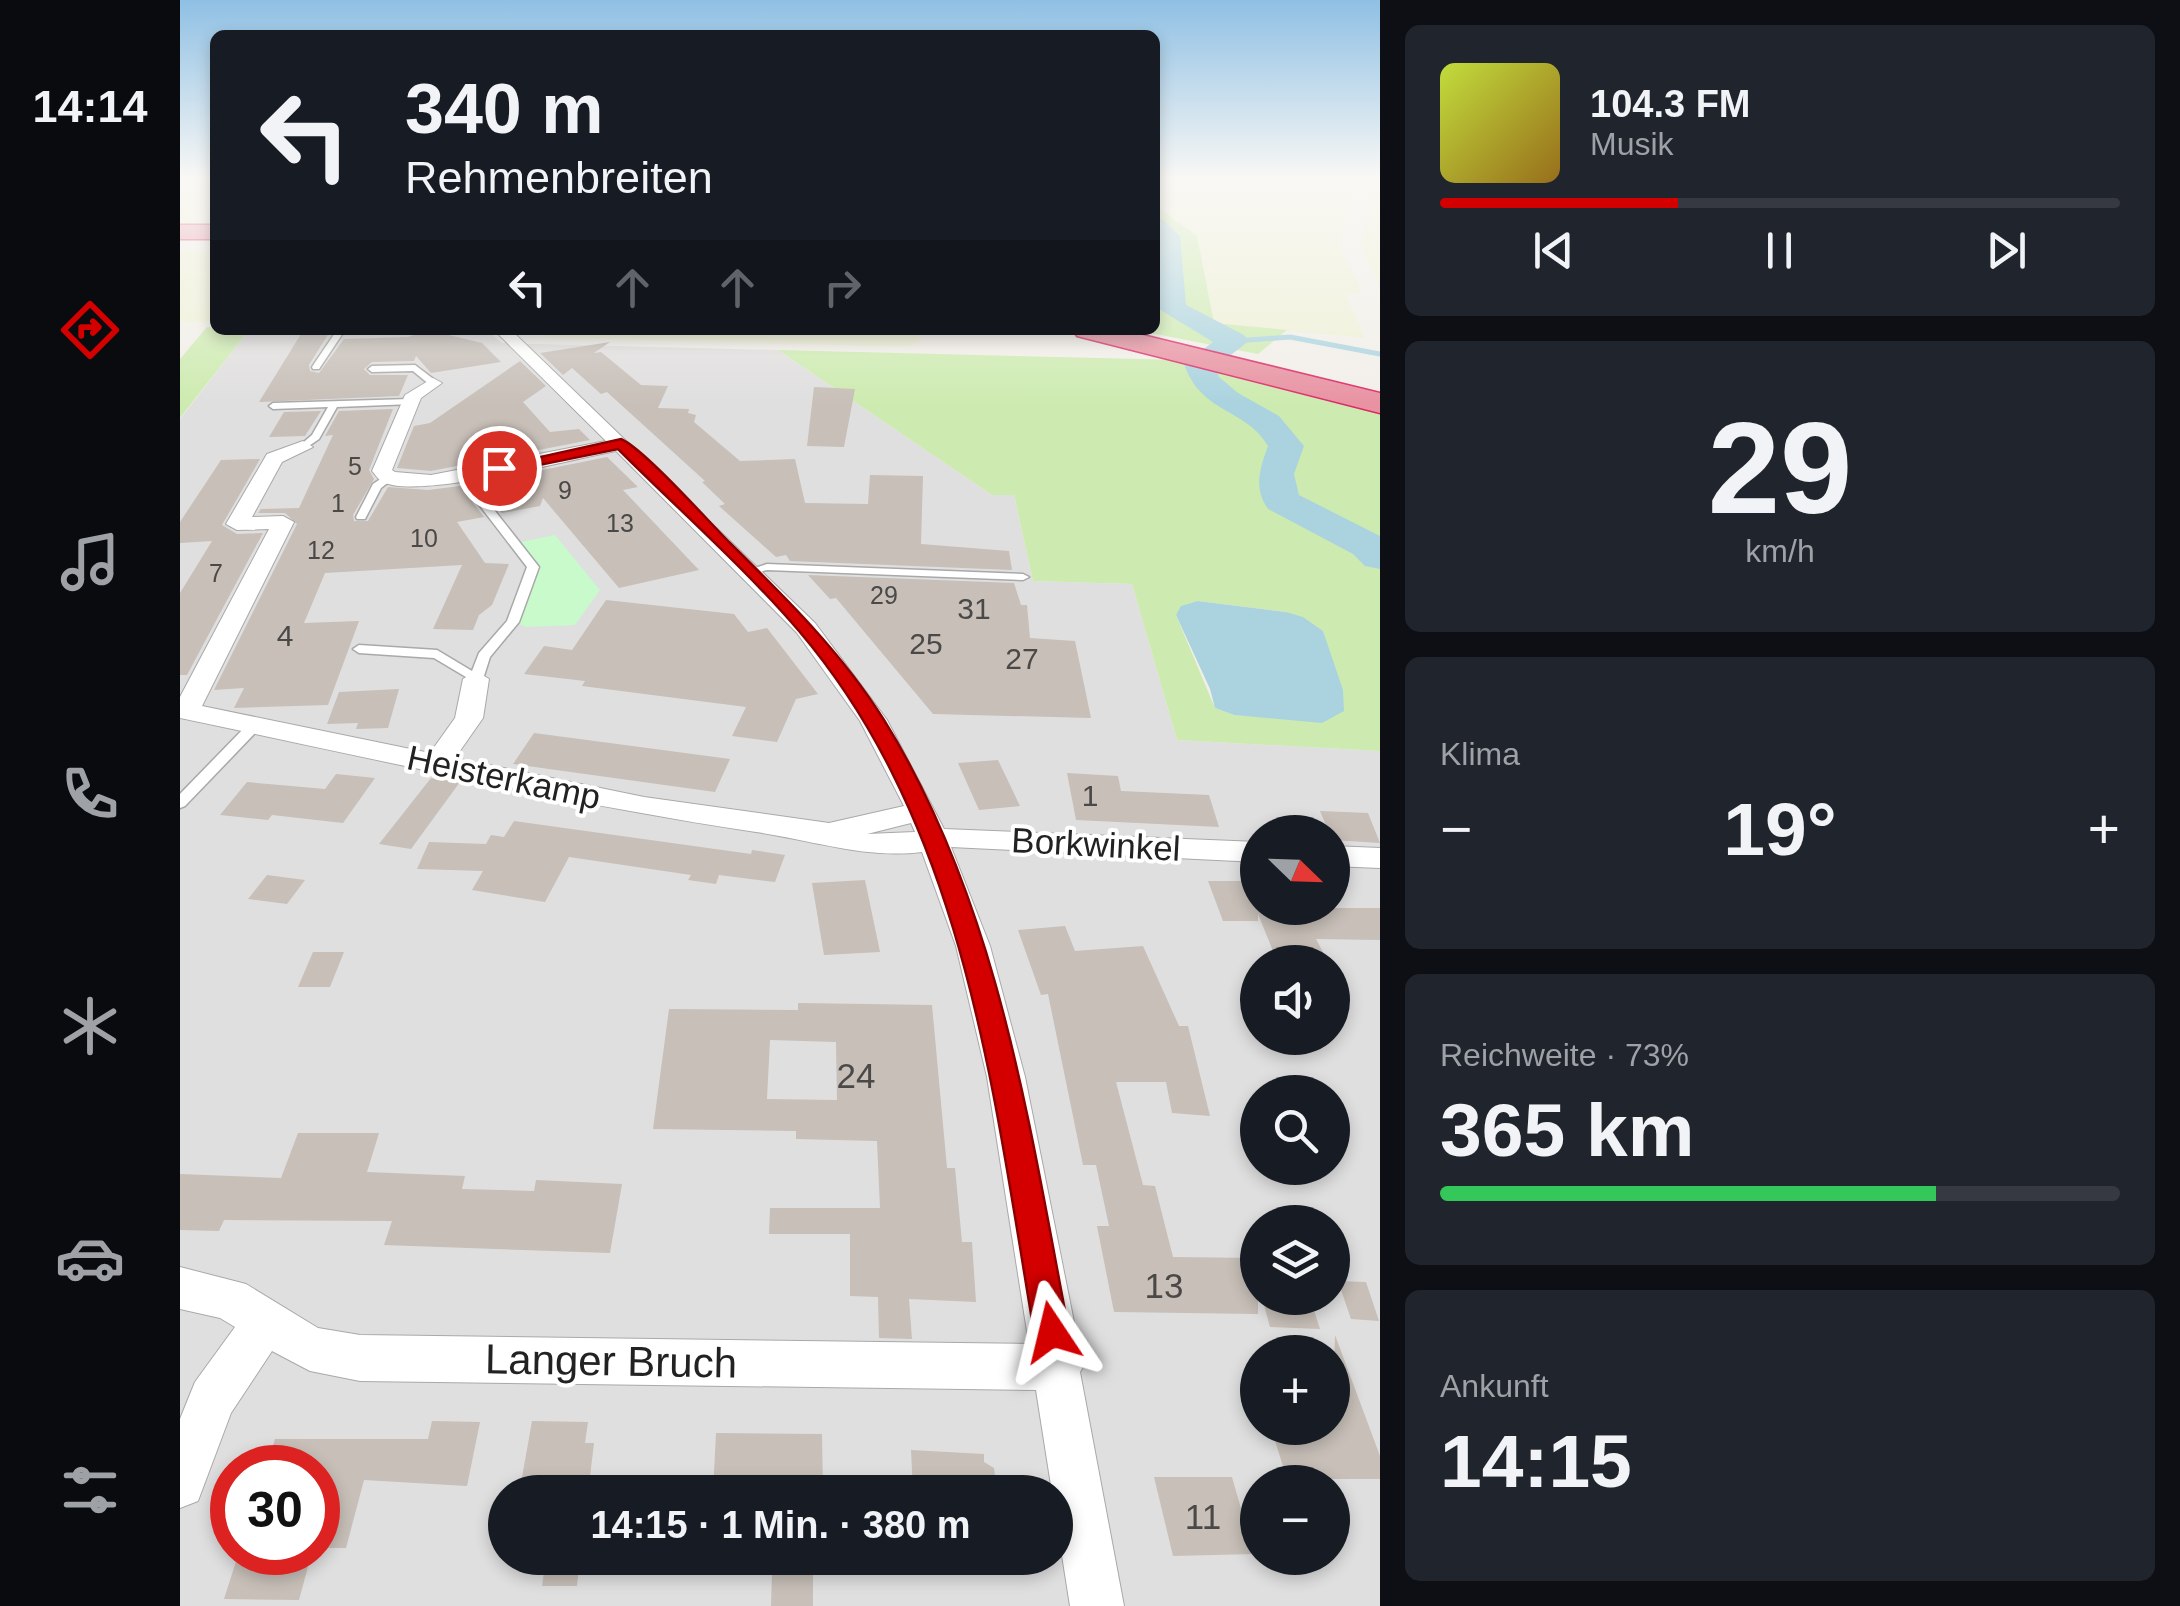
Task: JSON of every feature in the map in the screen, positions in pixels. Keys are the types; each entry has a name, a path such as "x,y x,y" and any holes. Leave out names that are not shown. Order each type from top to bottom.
{"highway":[{"path":"1113,335 1380,393"},
{"path":"1139,335 1182,348"},
{"path":"1248,364 1380,403"}],"street":[{"path":"507,335 752,571 836,666 896,758 928,826 973,946 1006,1077 1097,1606"},
{"path":"433,383 410,402 382,472 388,478 416,482 462,476 621,444"},
{"path":"183,710 283,522 238,524 274,458 303,447"},
{"path":"437,764 469,718 476,679"},
{"name":"Heisterkamp","path":"183,710 644,806 830,833 859,844 888,846 928,826"},
{"name":"Borkwinkel","path":"928,826 956,838 1240,851"},
{"path":"1350,857 1380,858"},
{"name":"Langer Bruch","path":"180,1288 230,1299 310,1349 360,1358 1058,1367"},
{"path":"180,1483 212,1400 266,1320"}],"lane":[{"path":"316,367 338,335"},
{"path":"372,369 415,368 433,383"},
{"path":"272,406 410,402"},
{"path":"303,447 316,437 334,404"},
{"path":"359,649 437,654 476,679 484,656 512,622 532,567 462,476"},
{"path":"361,517 376,486 388,478"},
{"path":"752,571 768,567 1023,576"},
{"path":"180,802 254,726"}],"shaded area":[{"path":"245,335 493,335 502,343 778,350 992,495 1014,495 1033,581 1132,584 1177,740 1380,751 1380,1606 180,1606 180,419"}],"green space":[{"path":"180,255 210,255 210,322 180,322"},
{"path":"1160,255 1201,255 1214,323 1287,330 1258,354 1160,335"},
{"path":"1201,255 1345,255 1362,293 1345,294 1365,338 1214,324"},
{"path":"1364,255 1380,255 1380,287"},
{"path":"207,327 210,335 245,335 180,418 180,359"},
{"path":"541,335 917,335 922,342 904,347"},
{"path":"778,350 1181,360 1380,407 1380,751 1177,740 1132,584 1033,581 1014,495 992,495","holes":["1198,601 1286,612 1323,631 1335,675 1278,718 1234,715 1215,708 1176,615"]},
{"path":"555,535 600,590 575,625 526,627 517,623 539,567 521,542"}],"water":[{"path":"1198,601 1286,612 1303,617 1323,631 1343,690 1344,711 1322,723 1234,715 1215,708 1176,615 1181,606"}],"building":[{"path":"300,335 328,335 309,365 310,371 319,373 344,339 449,335 482,343 501,362 431,373 416,356 414,361 372,362 364,369 370,375 408,375 399,396 259,402"},
{"path":"610,342 594,353 601,352 641,385 668,386 658,408 689,409 688,413 696,415 694,422 740,461 795,459 805,503 868,504 870,475 923,476 921,544 1009,551 1012,570 790,561 786,555 776,557 719,506 725,504 702,482 705,481 607,392 601,394 572,368 563,375 540,353"},
{"path":"520,361 546,386 523,402 550,432 579,429 590,440 431,471 397,468 414,426 430,423"},
{"path":"814,387 855,389 844,447 807,446"},
{"path":"393,409 369,470 374,479 353,515 354,521 368,521 388,487 428,490 460,486 484,517 457,522 485,563 509,564 492,605 479,615 473,630 433,629 462,565 325,573 304,623 359,621 328,705 234,708 244,688 214,690 297,524 285,513 258,513 261,509 299,508 333,435 325,436 339,411"},
{"path":"321,411 305,436 269,437 284,412"},
{"path":"607,457 638,487 623,490 699,570 619,588 543,498 540,506 502,513 478,483"},
{"path":"260,459 222,525 237,534 263,533 187,675 180,675 180,593 212,541 180,543 180,522 221,460"},
{"path":"808,575 1014,583 1021,605 1027,605 1030,638 1075,641 1091,718 933,714 836,598 830,599"},
{"path":"606,600 734,614 748,632 767,628 818,694 796,699 777,742 732,736 746,707 582,686 585,681 524,674 544,646 572,650"},
{"path":"399,689 388,728 356,729 358,723 327,724 339,692"},
{"path":"534,733 730,759 715,792 513,764"},
{"path":"998,760 1020,806 979,810 958,763"},
{"path":"1067,773 1118,776 1121,791 1209,795 1219,827 1076,820"},
{"path":"336,774 375,778 343,823 272,815 268,820 220,815 247,782 325,789"},
{"path":"431,778 460,782 411,849 379,844"},
{"path":"1320,811 1368,813 1380,843 1350,841 1350,815 1322,815"},
{"path":"514,821 751,854 752,850 785,855 775,882 719,875 716,884 688,880 691,875 569,857 545,902 472,890 483,871 417,869 429,842 486,844 491,835 504,837"},
{"path":"267,875 305,880 287,904 248,899"},
{"path":"865,880 880,952 824,955 812,883"},
{"path":"1208,881 1240,881 1240,921 1223,921"},
{"path":"1350,908 1380,908 1380,940 1316,939 1319,945 1271,945 1262,925 1350,925"},
{"path":"1065,926 1075,951 1143,946 1179,1026 1188,1026 1210,1116 1172,1113 1166,1082 1116,1082 1143,1185 1155,1186 1173,1257 1240,1258 1240,1314 1114,1312 1097,1226 1109,1226 1096,1165 1083,1165 1048,994 1041,995 1018,930"},
{"path":"313,952 344,952 330,987 298,987"},
{"path":"798,1003 932,1005 947,1168 955,1168 962,1242 972,1242 976,1302 909,1299 912,1339 879,1338 878,1297 850,1296 850,1234 769,1234 770,1208 880,1208 877,1141 796,1139 796,1131 653,1129 669,1009 798,1010","holes":["770,1040 836,1042 837,1100 767,1099"]},
{"path":"298,1133 379,1133 367,1172 465,1176 462,1189 534,1191 536,1180 622,1184 610,1253 384,1245 392,1221 224,1220 219,1231 180,1230 180,1174 281,1178"},
{"path":"1350,1281 1366,1282 1379,1321 1351,1319"},
{"path":"1267,1315 1315,1315 1320,1329 1270,1327"},
{"path":"1350,1375 1380,1456 1380,1479 1350,1479 1350,1465 1283,1465 1276,1445 1350,1445"},
{"path":"432,1421 480,1422 467,1486 364,1480 346,1548 340,1548 340,1445 273,1445 275,1439 428,1439"},
{"path":"532,1421 588,1422 585,1443 594,1443 590,1475 522,1475"},
{"path":"716,1433 822,1434 823,1475 714,1475"},
{"path":"911,1450 984,1454 984,1462 994,1468 995,1475 912,1475"},
{"path":"1154,1477 1232,1477 1240,1505 1240,1554 1173,1556"},
{"path":"232,1575 306,1575 299,1600 224,1599"},
{"path":"544,1575 578,1575 577,1586 542,1586"},
{"path":"772,1575 813,1575 813,1606 771,1606"}],"waterway":[{"path":"1169,255 1173,309 1234,341 1199,364 1205,379 1226,400 1267,423 1286,446 1276,474 1281,501 1367,545 1380,557"},
{"path":"1234,341 1290,337 1380,354"}],"route":[{"path":"499,468 621,444 806,628 873,720 922,811 973,946 1006,1077 1052,1332"}]}
